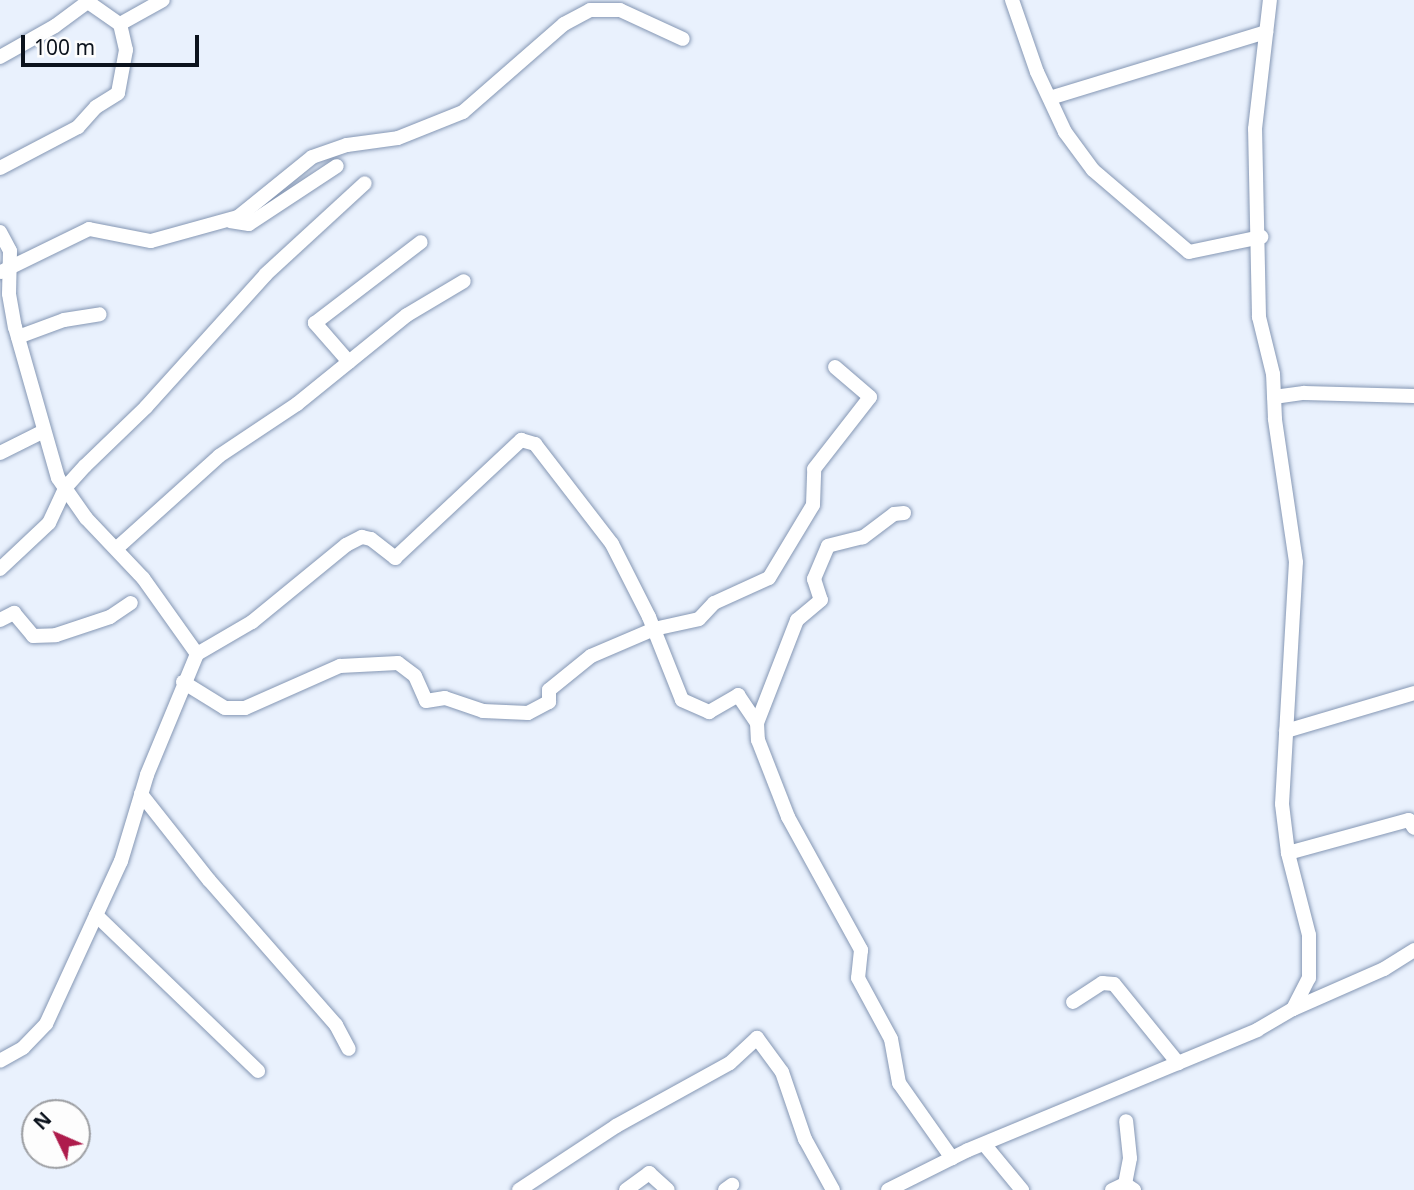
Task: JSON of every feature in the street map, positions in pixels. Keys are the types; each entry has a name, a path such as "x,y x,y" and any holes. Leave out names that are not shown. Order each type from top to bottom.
{"street":[{"path":"120,24 163,0"},
{"path":"1012,0 1050,99 1081,158 1180,247 1189,252 1261,237"},
{"path":"1270,0 1255,129 1261,237 1259,317 1274,397 1296,562 1282,804 1288,853 1309,935 1310,962 1304,992 1293,1009"},
{"path":"0,57 89,1 120,24 126,50 118,93 96,107 78,127 0,168"},
{"path":"230,221 312,158 347,145 398,138 464,112 564,24 590,10 620,10 683,39"},
{"path":"1050,99 1266,32"},
{"path":"4,271 89,229 151,241 230,221 249,223 337,166"},
{"path":"0,569 49,523 65,488 266,274 366,183"},
{"path":"0,232 10,251 4,271 42,432 65,488 86,518 117,548 197,654"},
{"path":"349,362 315,323 421,242"},
{"path":"117,548 219,456 297,404 407,315 464,281"},
{"path":"18,337 64,320 100,314"},
{"path":"183,682 225,708 245,708 340,666 398,663 415,676 426,701 445,698 483,711 528,713 548,702 549,691 591,656 654,629 699,619 713,603 769,578 813,505 814,469 870,397 835,367"},
{"path":"1274,397 1304,393 1414,396"},
{"path":"0,453 42,432"},
{"path":"0,1062 23,1048 46,1024 121,862 141,794 183,682 197,654 252,622 354,541 371,538 395,558 521,440 535,444 612,544 654,629 682,700 709,712 738,695 757,723 766,767 788,817 861,950 858,978 891,1039 899,1083 952,1158"},
{"path":"757,723 797,620 821,600 814,579 828,546 863,537 894,514 904,513"},
{"path":"0,620 14,613 33,636 56,635 110,617 131,603"},
{"path":"1286,731 1414,694"},
{"path":"141,794 209,880 336,1025 349,1049"},
{"path":"1288,853 1409,820 1414,828"},
{"path":"96,915 258,1071"},
{"path":"888,1190 952,1158 1178,1063 1373,975 1414,950"},
{"path":"1073,1002 1101,983 1114,984 1178,1063"},
{"path":"519,1190 616,1126 730,1063 757,1038 782,1072 805,1139 832,1190"},
{"path":"1124,1188 1130,1158 1126,1121"},
{"path":"984,1144 1022,1190"},
{"path":"626,1190 649,1173 668,1190"}]}
